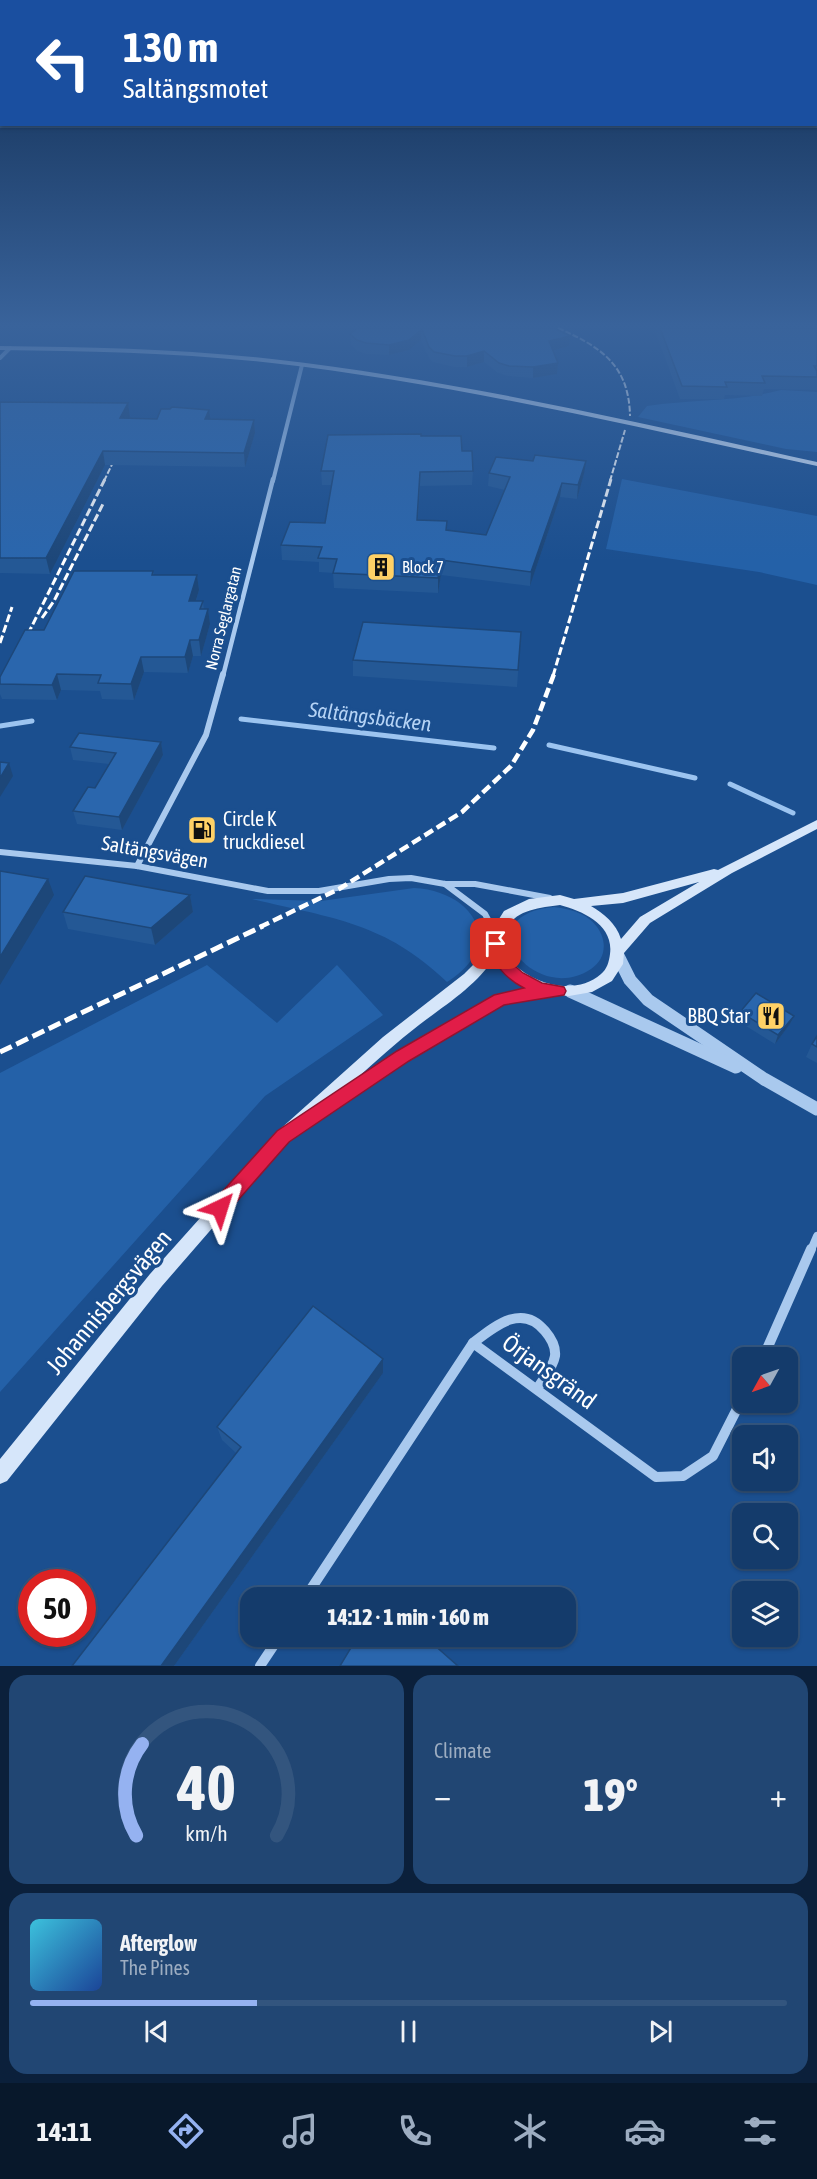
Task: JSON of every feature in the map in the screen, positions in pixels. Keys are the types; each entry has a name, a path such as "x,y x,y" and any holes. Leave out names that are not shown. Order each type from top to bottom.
{"main road":[{"path":"542,406 817,464"},
{"path":"618,953 616,936 608,924 593,911 575,903 560,900 535,901 517,908 505,918 496,940 499,955 509,971 539,988 564,991 599,982 613,969 618,953 645,920 728,870 817,824"},
{"path":"575,903 623,898 728,870"},
{"name":"Johannisbergsvägen","path":"0,1474 156,1280 283,1136 388,1041 469,978 484,963 496,940"},
{"name":"Johannisbergsvägen","path":"283,1136 403,1056 499,1000 522,994 564,991"}],"street":[{"name":"Norra Seglargatan","path":"137,866 206,735 292,406"},
{"name":"Saltängsvägen","path":"0,852 137,866 268,891 319,891 389,879 411,878 445,884 475,884 560,900"},
{"name":"Saltängsvägen","path":"445,884 485,914 496,940"},
{"path":"618,953 630,980 648,1000 764,1079 817,1109"},
{"path":"564,991 764,1079"},
{"path":"768,1347 817,1236"},
{"path":"473,1343 500,1321 521,1317 532,1318 543,1327 554,1343 555,1358 537,1389"},
{"name":"Örjansgränd","path":"312,1587 473,1343 656,1477 683,1476 713,1456 735,1413"},
{"path":"260,1666 273,1647"}],"shaded area":[{"path":"647,406 817,406 817,452 786,449 638,417"},
{"path":"622,479 817,516 817,585 759,572 606,549"},
{"path":"414,888 435,891 453,899 467,909 476,922 479,937 476,952 465,967 447,982 424,962 379,934 332,918 252,899 321,901"},
{"path":"554,907 574,911 589,919 603,939 604,947 598,962 591,969 569,978 549,976 531,968 517,955 511,940 514,925 527,914"},
{"path":"207,965 277,1023 337,965 383,1015 265,1096 0,1392 0,1073"}],"building":[{"path":"0,406 127,406 120,418 157,419 161,409 172,407 209,410 205,419 254,420 244,453 103,451 46,558 0,558"},
{"path":"421,434 421,436 461,436 462,451 472,451 473,471 420,472 417,520 447,521 446,530 486,535 510,477 489,473 496,457 533,461 535,455 586,461 578,485 562,483 531,572 441,560 438,578 333,573 337,559 318,558 322,547 281,545 290,522 325,523 334,471 321,471 328,435"},
{"path":"74,571 153,571 152,575 197,575 189,601 203,601 200,609 208,609 199,640 190,640 185,657 141,657 131,684 98,683 101,675 57,674 52,685 0,684 0,677 25,630 44,630"},
{"path":"363,622 521,632 518,670 353,660"},
{"path":"79,733 161,742 119,817 73,811 88,787 95,788 116,753 70,747"},
{"path":"0,762 9,763 0,778"},
{"path":"0,871 48,879 0,957"},
{"path":"85,876 190,895 151,928 63,912"},
{"path":"756,993 794,1016 778,1035 740,1012"},
{"path":"817,1036 817,1047 812,1044"},
{"path":"313,1306 383,1359 161,1666 72,1666 87,1647 96,1647 96,1635 241,1447 217,1427"},
{"path":"351,1647 436,1647 458,1666 340,1666"}],"waterway":[{"name":"Saltängsbäcken","path":"241,719 494,748"},
{"name":"Saltängsbäcken","path":"0,726 32,721"},
{"name":"Saltängsbäcken","path":"549,745 695,778"},
{"name":"Saltängsbäcken","path":"730,784 793,813"}],"railway":[{"path":"629,406 630,416"},
{"path":"610,481 625,430"},
{"path":"104,481 119,450"},
{"path":"23,644 105,479"},
{"path":"553,676 611,479"},
{"path":"42,618 54,601 104,502"},
{"path":"0,643 12,607"},
{"path":"260,927 339,889 462,812 511,766 533,730 554,674"},
{"path":"0,1052 263,926"}],"place":[{"name":"Block 7","path":"381,567"},
{"name":"Circle K truckdiesel","path":"202,830"},
{"name":"BBQ Star","path":"771,1016"}],"route":[{"path":"220,1208 283,1136 403,1056 499,1000 522,994 558,991 539,988 509,971 499,955 496,944"}]}
